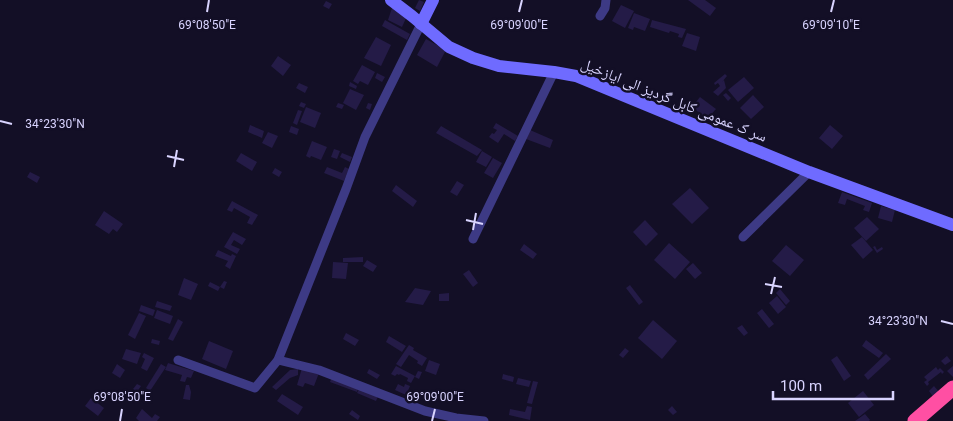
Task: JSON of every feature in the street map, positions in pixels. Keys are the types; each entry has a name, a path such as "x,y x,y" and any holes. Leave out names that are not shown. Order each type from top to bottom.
{"highway":[{"path":"915,421 953,388"}],"main road":[{"name":"سر ک عمومی کابل گردیز الی ایازخیل","path":"391,0 449,47 472,58 499,66 576,76 809,172 953,225"},
{"path":"421,24 433,0"}],"street":[{"path":"600,16 605,8 606,0"},
{"path":"178,360 255,388 278,360 346,190 365,137 421,24"},
{"path":"473,238 554,72"},
{"path":"743,238 809,172"},
{"path":"278,360 319,370 425,411 456,418 484,421"}],"building":[{"path":"419,0 424,2 420,11 415,8"},
{"path":"688,0 705,0 716,8 710,16"},
{"path":"326,1 332,4 329,9 323,6"},
{"path":"393,5 407,16 402,27 388,20"},
{"path":"621,5 634,11 625,28 612,21"},
{"path":"634,13 650,19 645,31 634,27 633,30 628,28"},
{"path":"385,20 410,34 407,40 382,26"},
{"path":"652,20 686,29 682,38 678,37 679,34 650,27"},
{"path":"687,33 700,37 696,51 682,46"},
{"path":"376,37 391,45 381,66 364,58"},
{"path":"426,39 446,50 437,67 417,55"},
{"path":"278,56 291,65 283,76 271,66"},
{"path":"362,65 375,72 368,85 360,81 358,84 353,81"},
{"path":"377,73 385,77 382,82 375,78"},
{"path":"725,74 727,76 722,82 724,80 726,88 718,96 713,92 720,86 718,83 715,85 714,83"},
{"path":"744,77 754,88 738,102 728,90"},
{"path":"350,82 357,86 356,89 349,86"},
{"path":"299,83 308,87 305,93 296,88"},
{"path":"350,89 364,95 356,110 343,103"},
{"path":"726,93 731,98 728,101 723,95"},
{"path":"753,95 764,107 751,119 740,108"},
{"path":"700,97 716,109 707,119 692,107"},
{"path":"301,102 306,104 304,108 299,106"},
{"path":"338,103 344,105 342,109 336,107"},
{"path":"368,103 372,104 370,110 366,108"},
{"path":"306,107 321,113 315,128 300,122"},
{"path":"298,110 302,111 297,125 293,123"},
{"path":"496,123 518,136 515,141 504,134 498,143 489,137 497,130 493,128"},
{"path":"250,125 264,131 262,138 248,132"},
{"path":"830,125 843,136 832,149 819,138"},
{"path":"291,126 299,129 297,135 289,132"},
{"path":"441,126 482,150 477,156 436,133"},
{"path":"530,130 553,140 550,148 526,139"},
{"path":"268,132 278,136 272,148 262,143"},
{"path":"312,141 327,147 321,160 306,156"},
{"path":"334,149 340,151 337,159 331,157"},
{"path":"482,151 492,157 486,167 476,162"},
{"path":"241,153 257,162 252,171 236,161"},
{"path":"342,153 352,157 350,162 340,157"},
{"path":"493,158 502,163 493,178 484,173"},
{"path":"327,167 342,173 345,167 349,169 344,181 324,173"},
{"path":"275,168 282,172 279,177 272,173"},
{"path":"30,172 40,177 37,183 27,177"},
{"path":"457,181 464,185 457,196 450,192"},
{"path":"396,185 417,201 413,207 392,191"},
{"path":"690,188 709,208 692,224 672,204"},
{"path":"842,192 872,203 869,212 863,210 865,206 847,199 845,205 838,203"},
{"path":"232,201 258,215 252,225 247,223 250,217 234,208 232,212 227,210"},
{"path":"881,206 895,210 892,222 878,218"},
{"path":"104,211 123,224 117,232 113,229 109,234 95,225"},
{"path":"867,217 879,229 866,241 854,228"},
{"path":"645,220 658,234 646,246 633,232"},
{"path":"233,232 246,239 242,245 234,240 231,245 240,249 237,254 224,247"},
{"path":"862,237 873,250 863,259 851,245"},
{"path":"669,243 690,262 675,279 654,260"},
{"path":"524,244 537,254 533,259 520,250"},
{"path":"786,245 804,260 790,276 772,261"},
{"path":"875,246 877,250 882,247 883,249 877,253 873,247"},
{"path":"218,250 231,256 232,254 236,256 230,269 225,266 228,261 215,256"},
{"path":"363,257 363,262 343,262 343,258"},
{"path":"367,260 377,266 373,272 363,266"},
{"path":"333,262 348,263 346,279 332,278"},
{"path":"693,263 702,273 695,279 686,269"},
{"path":"469,270 478,283 473,287 463,274"},
{"path":"184,278 198,284 191,300 178,295"},
{"path":"224,281 227,282 224,289 220,287"},
{"path":"210,282 220,287 218,291 208,286"},
{"path":"630,285 643,302 639,305 626,288"},
{"path":"415,288 431,291 423,305 405,302"},
{"path":"780,289 790,301 786,305 776,293"},
{"path":"449,293 449,301 439,301 439,294"},
{"path":"777,296 786,307 778,314 769,303"},
{"path":"157,301 172,306 170,311 155,307"},
{"path":"141,305 155,310 153,316 139,311"},
{"path":"762,309 774,324 769,328 757,313"},
{"path":"157,310 173,316 170,324 154,318"},
{"path":"139,313 146,316 135,339 128,335"},
{"path":"178,319 183,322 173,341 168,339"},
{"path":"653,320 677,341 662,359 638,338"},
{"path":"742,325 748,333 744,336 737,328"},
{"path":"346,333 359,340 355,346 343,339"},
{"path":"389,336 406,346 402,352 386,342"},
{"path":"152,339 160,341 159,345 151,343"},
{"path":"866,340 883,353 879,358 862,346"},
{"path":"209,341 233,351 226,369 202,359"},
{"path":"409,345 414,348 413,350 427,358 422,366 409,355 401,367 396,364"},
{"path":"625,348 629,351 623,358 619,355"},
{"path":"126,349 141,353 137,364 122,359"},
{"path":"144,353 154,358 147,371 141,368 145,359 142,357"},
{"path":"886,354 891,359 868,380 864,375"},
{"path":"837,356 851,376 844,381 831,360"},
{"path":"947,356 951,361 945,365 941,361"},
{"path":"429,360 440,364 436,375 425,371"},
{"path":"168,363 194,371 191,378 187,377 185,382 180,381 182,375 165,370"},
{"path":"117,364 125,370 120,378 112,373"},
{"path":"161,364 166,367 150,391 146,388"},
{"path":"396,366 415,376 411,383 407,381 408,378 400,374 395,376 391,374"},
{"path":"953,366 953,377 947,371"},
{"path":"936,367 944,372 942,374 941,372 928,382 927,386 924,382 927,380 924,377"},
{"path":"302,368 319,373 314,386 305,383 303,387 297,385"},
{"path":"298,369 298,375 290,378 276,390 272,387 290,370"},
{"path":"369,369 380,375 377,379 367,373"},
{"path":"418,371 422,372 419,379 415,377"},
{"path":"503,374 514,377 513,382 502,379"},
{"path":"332,377 359,386 357,392 330,382"},
{"path":"518,378 531,381 529,387 516,384"},
{"path":"533,381 538,382 532,404 527,403"},
{"path":"137,384 141,386 137,392 133,389"},
{"path":"398,384 404,387 405,384 410,386 406,395 395,390"},
{"path":"186,385 189,385 191,392 190,400 183,399"},
{"path":"934,386 940,393 934,398 929,391"},
{"path":"360,387 379,394 376,401 357,393"},
{"path":"863,391 874,405 859,417 848,403"},
{"path":"282,394 303,407 298,415 277,401"},
{"path":"91,398 104,408 98,416 85,406"},
{"path":"527,406 532,407 530,420 509,415 510,409 525,412"},
{"path":"672,406 677,412 673,415 668,410"},
{"path":"142,409 152,418 155,414 160,417 157,421 139,421 136,418"},
{"path":"352,410 360,416 358,420 349,414"},
{"path":"865,414 869,421 855,421"}]}
